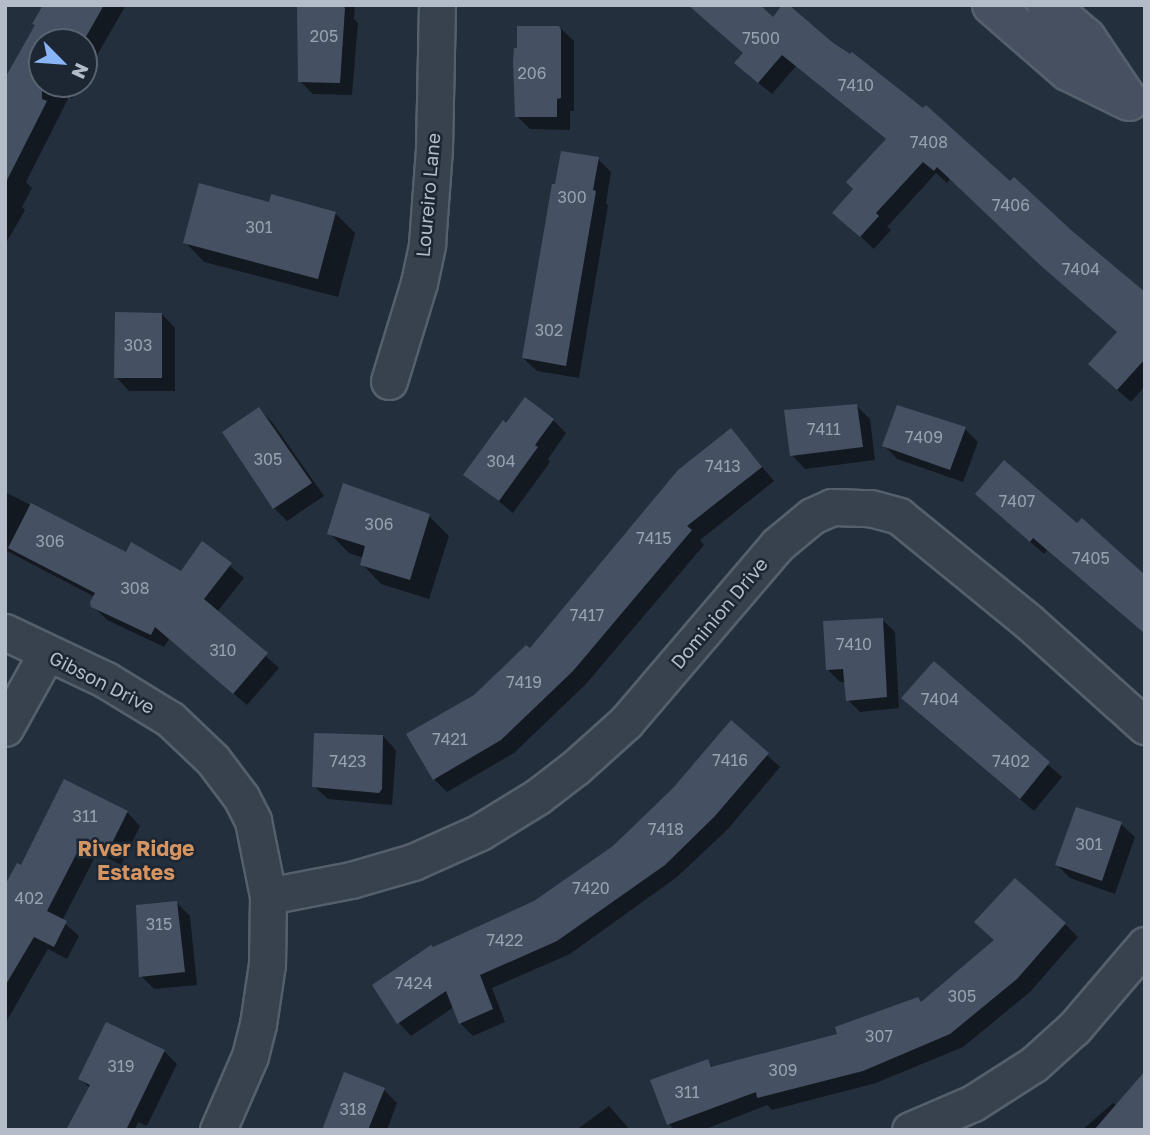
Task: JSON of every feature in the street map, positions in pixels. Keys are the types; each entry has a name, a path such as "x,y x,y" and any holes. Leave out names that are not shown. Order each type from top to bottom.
{"main road":[{"path":"992,5 1068,71 1137,109"},
{"path":"1047,5 1086,38 1137,109"}],"street":[{"name":"Loureiro Lane","path":"389,381 419,283 427,244 434,148 437,5"},
{"name":"Dominion Drive","path":"268,896 351,880 413,862 480,832 537,797 576,767 625,722 777,544 812,516 832,507 870,508 899,516 1029,622 1145,726"},
{"name":"Gibson Drive","path":"5,632 46,654 106,680 149,705 192,737 214,760 241,797 253,821 268,896 267,964 250,1056 218,1130"},
{"path":"5,728 46,654"},
{"path":"911,1130 974,1103 1034,1064 1074,1028 1145,945"}],"building":[{"path":"43,5 104,5 91,28 33,28 35,25 32,24"},
{"path":"297,5 342,5 345,8 340,83 298,82"},
{"path":"688,5 760,5 773,17 782,5 789,5 832,42 850,54 852,52 923,108 926,105 1010,181 1014,177 1071,230 1145,292 1145,359 1117,390 1088,364 1117,332 1040,265 937,167 934,171 923,162 876,213 879,216 860,237 832,213 853,189 846,182 886,139 782,55 758,83 734,63 743,53"},
{"path":"517,26 559,26 561,30 561,98 557,99 557,117 515,117 513,61 514,48 517,48"},
{"path":"28,37 28,98 42,98 47,101 5,184 5,78"},
{"path":"561,151 599,157 593,190 596,191 566,366 522,358 552,184 555,184"},
{"path":"199,183 269,202 271,194 336,212 318,279 183,243"},
{"path":"115,312 162,313 162,378 114,378"},
{"path":"525,397 554,419 535,445 538,447 499,501 463,475 503,420 506,423"},
{"path":"857,404 863,447 790,456 784,410"},
{"path":"897,405 966,427 950,470 882,446"},
{"path":"259,407 312,483 273,509 222,432"},
{"path":"731,428 762,467 687,526 692,530 573,671 501,740 433,780 406,734 474,695 526,645 530,648 678,470"},
{"path":"1004,460 1077,523 1082,518 1145,575 1145,634 1033,538 1030,542 975,494"},
{"path":"343,483 430,514 410,580 360,565 365,546 327,534"},
{"path":"31,503 126,552 131,542 181,571 202,541 232,563 204,599 268,653 233,694 155,627 151,635 91,607 90,602 95,593 8,548"},
{"path":"883,618 887,697 846,701 843,669 826,670 823,621"},
{"path":"934,661 1050,762 1020,799 901,698"},
{"path":"731,720 769,753 715,816 665,865 557,941 480,975 493,1009 459,1024 446,991 397,1024 372,985 431,945 433,947 534,901 613,846 674,787"},
{"path":"314,733 383,735 382,789 379,793 312,787"},
{"path":"64,779 128,811 107,853 83,841 47,911 67,921 54,947 34,937 5,986 5,885 17,863 21,865"},
{"path":"1076,807 1122,822 1102,881 1055,865"},
{"path":"1015,878 1066,923 1017,979 950,1034 863,1071 757,1098 756,1092 667,1125 650,1080 708,1059 711,1067 837,1034 835,1027 918,997 921,1002 994,940 974,922"},
{"path":"177,901 185,972 139,977 136,905"},
{"path":"106,1022 165,1050 126,1130 66,1130 90,1085 78,1079"},
{"path":"1145,1071 1145,1130 1094,1130"},
{"path":"344,1072 385,1088 368,1130 322,1130"}],"district":[{"name":"River Ridge Estates","path":"136,860"}]}
